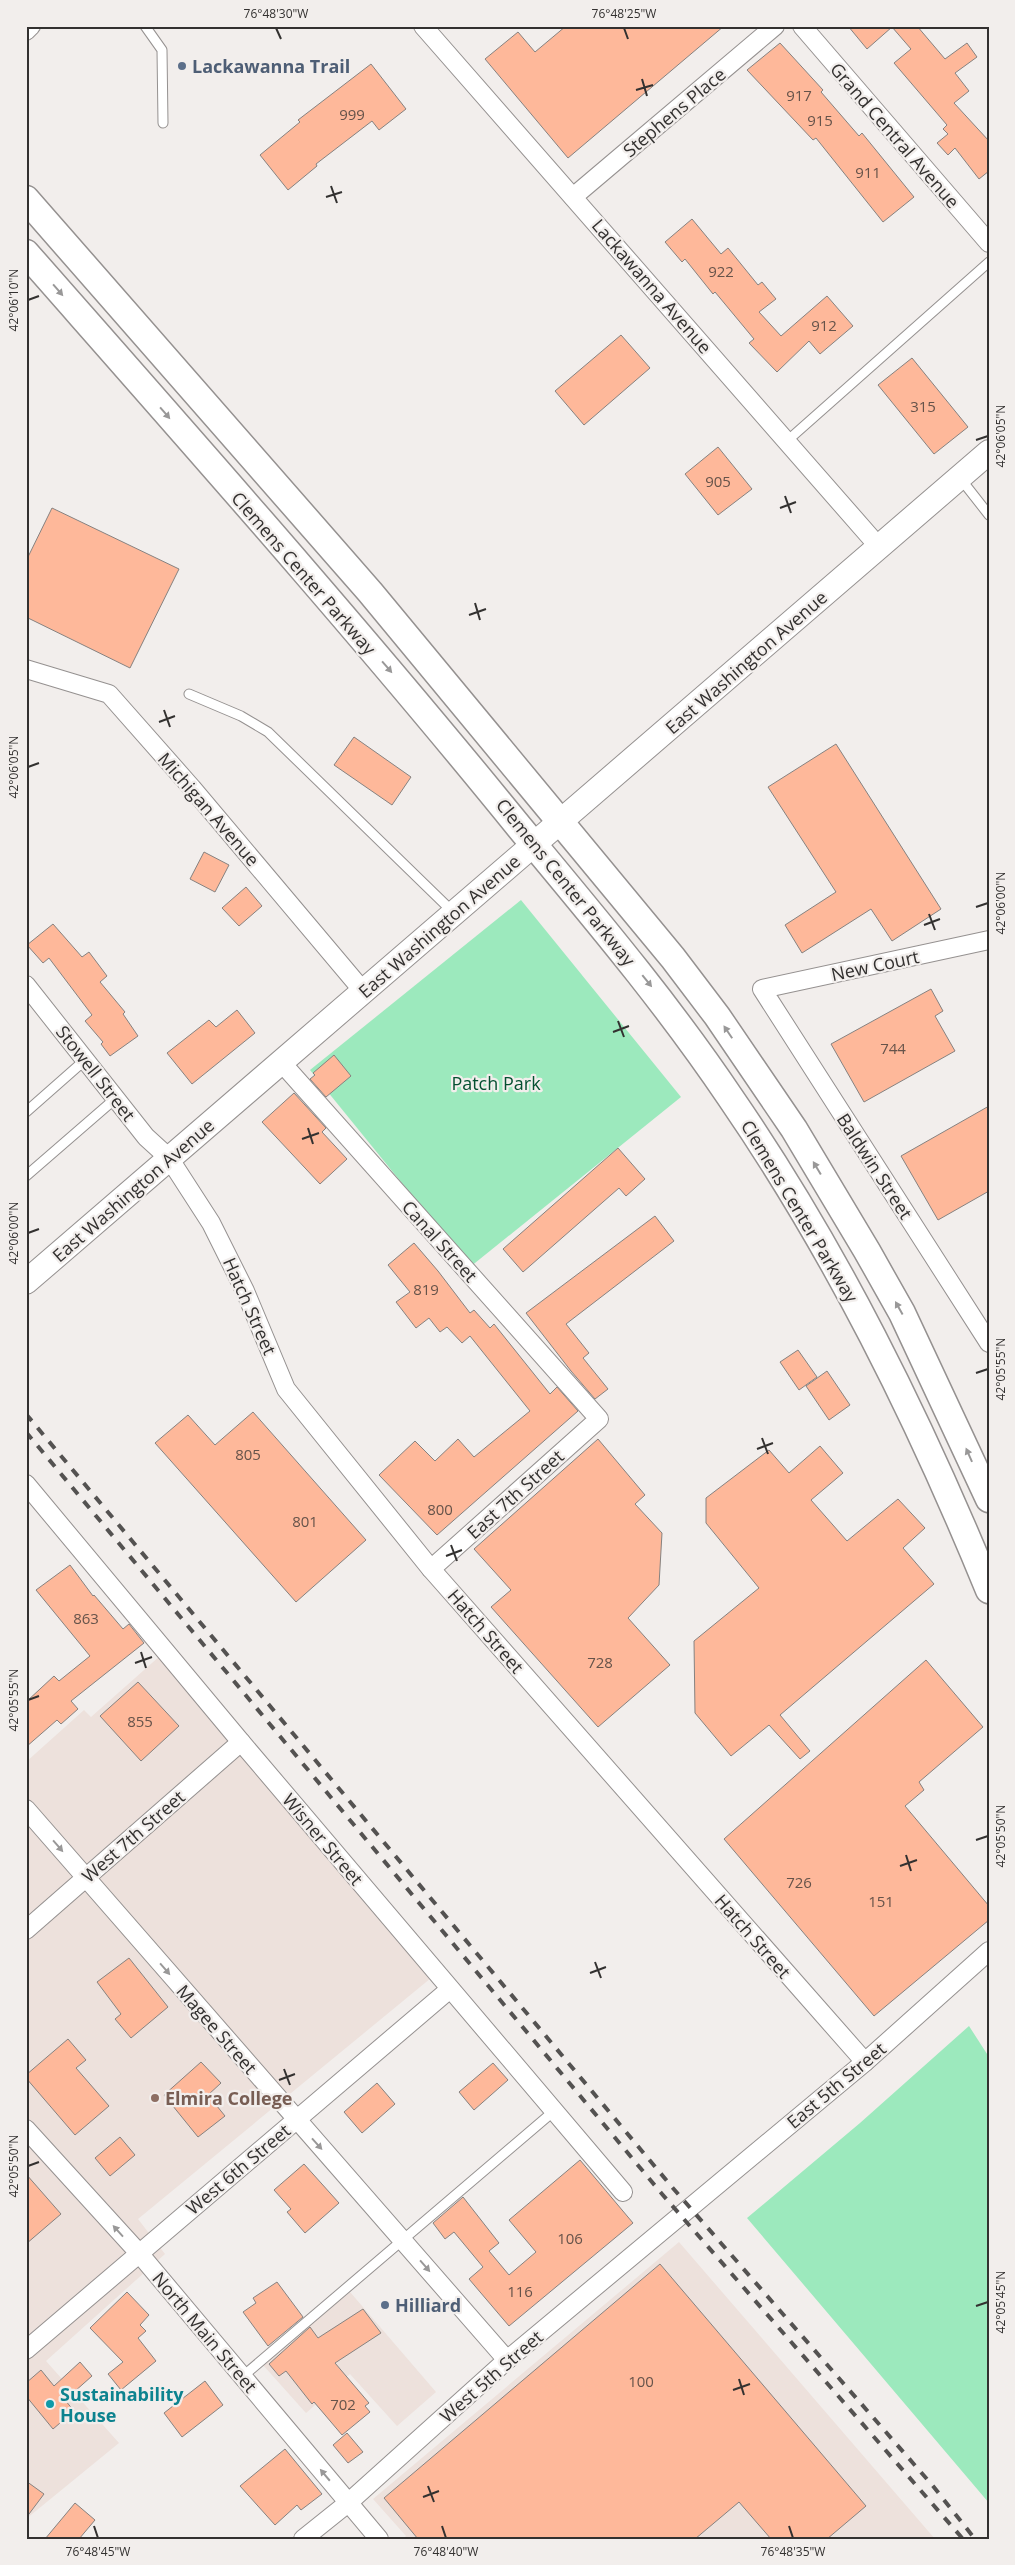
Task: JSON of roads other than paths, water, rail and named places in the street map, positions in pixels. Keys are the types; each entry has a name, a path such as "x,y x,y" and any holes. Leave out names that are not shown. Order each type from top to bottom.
{"main road":[{"name":"Clemens Center Parkway","path":"26,199 370,592 712,1009 794,1129 902,1313 989,1499"},
{"name":"Clemens Center Parkway","path":"26,253 391,672 647,982 685,1032 732,1098 789,1188 842,1278 908,1404 989,1590"}],"street":[{"path":"26,31 31,26"},
{"name":"Lackawanna Avenue","path":"423,26 879,547"},
{"name":"Stephens Place","path":"574,197 775,26"},
{"name":"Grand Central Avenue","path":"802,26 989,243"},
{"name":"East Washington Avenue","path":"31,1277 989,452"},
{"name":"Michigan Avenue","path":"26,669 109,694 192,788 363,991"},
{"name":"New Court","path":"762,989 989,940"},
{"name":"Baldwin Street","path":"762,989 989,1343"},
{"name":"Stowell Street","path":"28,990 146,1137 169,1158"},
{"name":"Canal Street","path":"281,1062 599,1419"},
{"name":"Hatch Street","path":"169,1158 211,1223 245,1291 286,1389 432,1570 865,2062"},
{"name":"East 7th Street","path":"432,1570 599,1419"},
{"name":"Wisner Street","path":"26,1484 241,1742 623,2192"},
{"name":"West 7th Street","path":"26,1930 241,1742"},
{"name":"Magee Street","path":"26,1809 507,2360"},
{"name":"East 5th Street","path":"680,2214 865,2062 989,1951"},
{"name":"West 6th Street","path":"26,2350 138,2252 297,2121 450,1988"},
{"name":"North Main Street","path":"26,2130 138,2252 379,2539"},
{"name":"West 5th Street","path":"303,2539 348,2503 507,2360 680,2214"}],"lane":[{"path":"145,26 162,50 163,123"},
{"path":"787,441 989,262"},
{"path":"960,477 989,515"},
{"path":"190,694 241,716 268,732 454,913"},
{"path":"26,1112 85,1060"},
{"path":"26,1176 116,1098"},
{"path":"242,2377 554,2111"}],"railway":[{"path":"26,1414 672,2187 933,2486 975,2539"},
{"path":"26,1432 662,2194 963,2539"}],"place":[{"name":"Lackawanna Trail","path":"182,66"},
{"name":"Elmira College","path":"155,2098"},
{"name":"Hilliard","path":"385,2305"},
{"name":"Sustainability House","path":"50,2404"}],"park label":[{"name":"Patch Park","path":"496,1083"}]}
